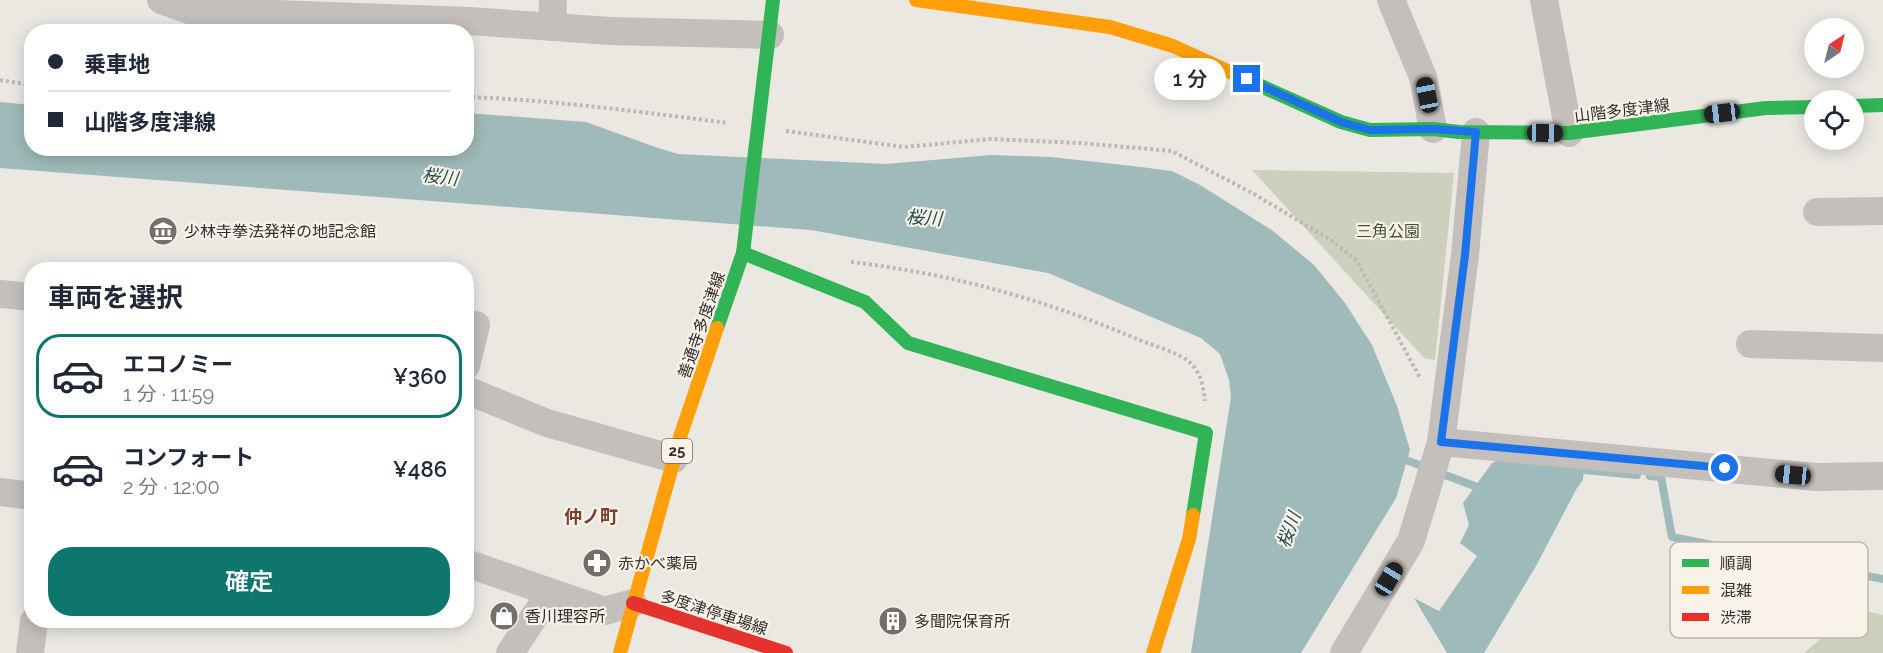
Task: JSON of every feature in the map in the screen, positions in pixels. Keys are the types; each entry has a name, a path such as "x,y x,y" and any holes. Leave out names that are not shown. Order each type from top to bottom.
{"main road":[{"name":"善通寺多度津線","path":"620,653 674,459 743,253 770,35 772,0"},
{"name":"山階多度津線","path":"916,0 1110,27 1173,46 1341,122 1370,130 1433,129 1569,133 1766,108 1804,106"},
{"path":"1864,106 1883,105"},
{"path":"743,253 865,302 908,343 1206,433 1189,539 1153,653"},
{"name":"多度津停車場線","path":"633,603 786,653"}],"street":[{"path":"161,0 192,11 470,21 552,14 622,31 770,35"},
{"path":"1391,0 1423,77 1433,129"},
{"path":"1544,0 1569,133"},
{"path":"1344,653 1411,542 1442,429 1465,255 1476,132"},
{"path":"1817,212 1883,211"},
{"path":"0,294 24,296"},
{"path":"474,333 476,325"},
{"path":"1750,344 1883,348"},
{"path":"474,393 547,423 674,459"},
{"path":"1442,429 1815,477 1883,476"},
{"path":"0,492 24,495"},
{"path":"474,566 605,611 633,603"},
{"path":"510,653 550,593"},
{"path":"30,653 33,628"}],"path":[{"path":"0,80 24,84"},
{"path":"474,97 608,107 904,147 991,139 1080,143 1172,151 1254,194 1334,242 1357,261 1426,390 1442,429"},
{"path":"846,261 904,269 1017,294 1080,315 1187,360 1202,379 1206,433"}],"green space":[{"name":"三角公園","path":"1252,170 1454,173 1435,360 1424,358"},
{"path":"1868,612 1883,615 1883,653 1804,653 1822,638 1868,638"}],"water":[{"name":"桜川","path":"0,102 24,104 24,156 474,156 474,114 586,122 678,154 886,164 991,155 1051,157 1172,171 1200,185 1273,231 1314,265 1345,303 1372,345 1397,406 1410,450 1396,498 1301,653 1191,653 1231,397 1229,380 1220,354 1201,338 1048,273 811,230 0,168"},
{"path":"1509,455 1584,463 1583,480 1536,566 1484,653 1447,653 1414,598 1439,611 1477,556 1460,543 1469,525 1463,503 1492,463"}],"waterway":[{"path":"1398,457 1485,490"},
{"path":"1575,469 1637,475"},
{"path":"1650,476 1661,477 1672,537 1697,542"},
{"path":"1868,576 1883,579"}],"traffic: fast":[{"path":"717,328 743,253 773,0"},
{"path":"1252,82 1341,122 1370,130 1433,129 1459,132 1569,133 1766,108 1804,107"},
{"path":"1864,106 1883,105"},
{"path":"743,253 865,302 908,343 1206,433 1193,515"}],"traffic: slow":[{"path":"916,0 1110,27 1173,46 1252,82"},
{"path":"620,653 681,434 717,328"},
{"path":"1153,653 1189,539 1193,515"}],"traffic: jam":[{"path":"633,603 786,653"}],"place":[{"name":"少林寺拳法発祥の地記念館","path":"163,231"},
{"name":"赤かべ薬局","path":"597,563"},
{"name":"香川理容所","path":"504,616"},
{"name":"多聞院保育所","path":"893,621"}],"district":[{"name":"仲ノ町","path":"591,517"}],"route":[{"path":"1247,79 1341,122 1370,130 1433,129 1476,132 1465,255 1441,442 1725,468"}]}
